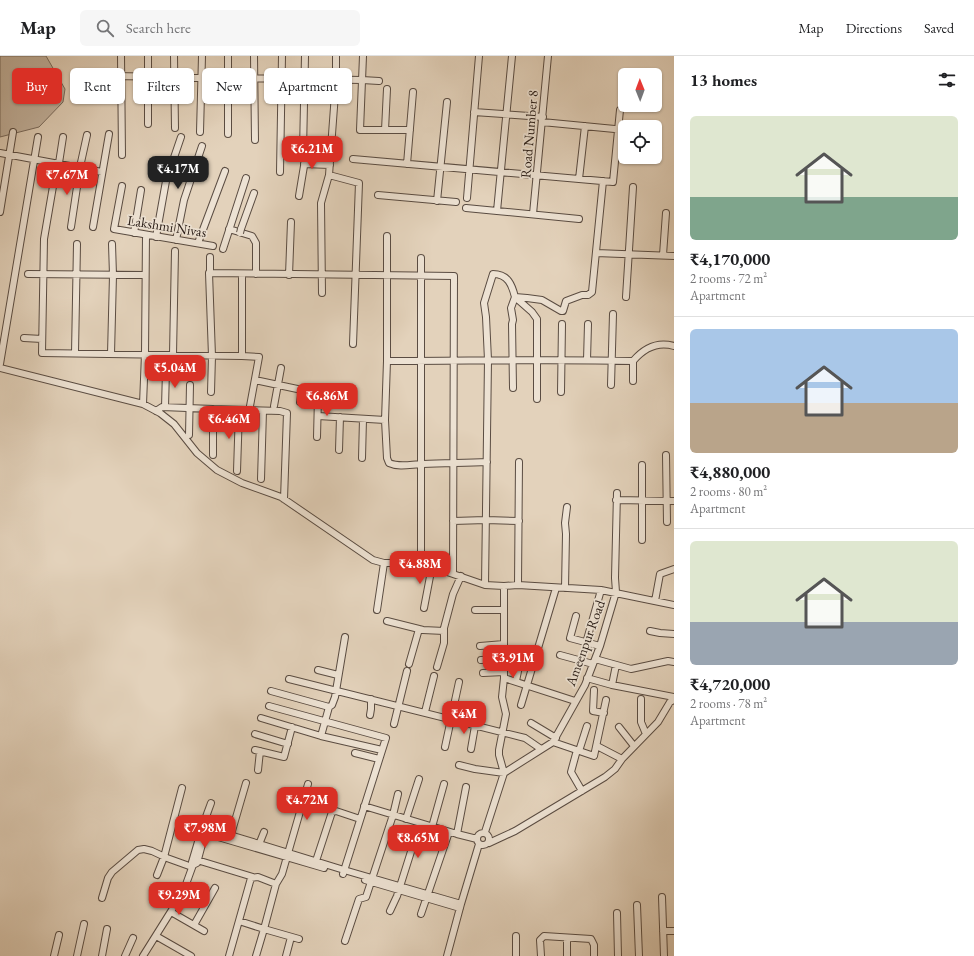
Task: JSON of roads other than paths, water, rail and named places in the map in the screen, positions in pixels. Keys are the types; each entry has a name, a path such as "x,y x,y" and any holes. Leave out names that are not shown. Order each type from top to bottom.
{"street":[{"path":"121,56 121,68"},
{"path":"148,56 148,68"},
{"path":"174,56 174,68"},
{"path":"202,56 202,68"},
{"path":"228,56 228,68"},
{"path":"254,56 254,68"},
{"path":"281,68 282,56"},
{"path":"305,56 305,68"},
{"path":"336,56 336,68"},
{"path":"363,56 360,130 410,130"},
{"path":"467,198 479,56"},
{"path":"498,211 512,56"},
{"name":"Road Number 8","path":"533,214 548,56"},
{"path":"194,78 202,78 200,132"},
{"path":"352,80 379,81"},
{"path":"384,130 387,89"},
{"path":"407,164 413,92"},
{"path":"437,201 446,102"},
{"path":"121,104 122,155"},
{"path":"148,104 148,124"},
{"path":"175,104 175,128"},
{"path":"228,104 228,134"},
{"path":"254,104 255,140"},
{"path":"280,172 281,104"},
{"path":"299,196 306,154 303,151 304,104"},
{"path":"322,293 321,203 329,175 334,104"},
{"path":"353,159 613,182 618,129 584,126 506,114 474,112"},
{"path":"579,179 584,126"},
{"path":"0,212 13,132"},
{"path":"93,227 109,134"},
{"path":"71,227 80,167 87,135"},
{"path":"0,364 38,137"},
{"path":"63,137 44,239 42,353 259,357 250,406"},
{"path":"156,237 166,181 181,137"},
{"path":"176,240 184,200 202,146"},
{"path":"0,153 102,172"},
{"path":"304,164 330,165"},
{"path":"198,243 225,171"},
{"path":"329,175 359,183 353,344"},
{"path":"223,249 246,178"},
{"path":"515,297 542,300 555,309 562,311 566,301 582,295 588,295 592,292 603,181"},
{"name":"Lakshmi Nivas","path":"122,186 114,230 213,246"},
{"path":"626,297 634,187"},
{"path":"134,233 141,190"},
{"path":"241,231 254,193"},
{"path":"378,195 456,202"},
{"path":"466,208 579,219"},
{"path":"663,256 666,213"},
{"path":"289,275 292,222"},
{"path":"229,229 252,236 256,243 256,274"},
{"path":"143,404 146,236"},
{"path":"387,236 388,276 386,306 387,361 385,420 387,458 389,463 409,465 486,462"},
{"path":"75,353 77,244"},
{"path":"112,244 112,354"},
{"path":"173,355 175,251"},
{"path":"596,252 674,256"},
{"path":"210,257 212,356 211,392"},
{"path":"421,258 421,563"},
{"path":"210,273 322,276 454,276 453,573"},
{"path":"28,274 145,275"},
{"path":"242,274 242,356"},
{"path":"485,585 488,360 484,303 493,274 500,274 508,279 515,297 532,312 537,319 536,399"},
{"path":"513,388 513,320 511,308 515,297"},
{"path":"611,384 613,314"},
{"path":"561,392 562,324"},
{"path":"587,360 588,324"},
{"path":"24,338 42,338"},
{"path":"387,361 633,361 652,346 661,343 674,346"},
{"path":"633,361 633,381"},
{"path":"0,368 143,404 174,424 197,453 217,470 242,483 284,499 374,560 384,563 421,563 485,585 518,585 601,590 674,605"},
{"path":"274,406 281,368"},
{"path":"165,407 166,370"},
{"path":"254,380 302,390 300,402"},
{"path":"189,434 190,385"},
{"path":"317,437 318,397"},
{"path":"156,411 162,407 165,407 280,411 287,413 284,499"},
{"path":"213,409 213,455"},
{"path":"237,471 239,410"},
{"path":"261,479 263,411"},
{"path":"318,416 385,420"},
{"path":"339,450 340,417"},
{"path":"362,458 363,419"},
{"path":"666,455 667,522"},
{"path":"518,585 519,462"},
{"path":"642,465 642,540"},
{"name":"Ameenpur Road","path":"554,740 588,678 600,646 616,592 617,493"},
{"path":"616,500 674,501"},
{"path":"565,588 565,523 567,508"},
{"path":"453,521 519,521"},
{"path":"377,610 384,563"},
{"path":"424,608 432,566"},
{"path":"655,601 660,574 674,569"},
{"path":"437,667 444,643 444,631 453,594 462,576"},
{"path":"485,832 504,772 499,755 506,714 502,697 504,675 504,586"},
{"path":"521,705 556,588"},
{"path":"586,643 601,590"},
{"path":"475,610 504,610"},
{"path":"576,616 570,638 600,646"},
{"path":"387,621 419,629 444,631"},
{"path":"394,724 419,629"},
{"path":"650,631 674,634"},
{"path":"321,736 324,722 332,705 336,690 345,637"},
{"path":"480,646 504,644"},
{"path":"560,655 631,668 668,661 674,662"},
{"path":"516,681 521,657"},
{"path":"481,660 504,659"},
{"path":"612,685 616,665"},
{"path":"318,670 338,675"},
{"path":"483,673 504,675 516,681 575,701"},
{"path":"425,712 434,676"},
{"path":"588,678 612,685 674,698"},
{"path":"289,679 524,738 541,749"},
{"path":"446,747 459,682"},
{"path":"594,690 593,711 604,713"},
{"path":"271,691 330,707"},
{"path":"364,806 483,843 515,831 605,777 615,769 622,759 658,722 674,698"},
{"path":"370,715 371,699"},
{"path":"641,699 641,722 646,734"},
{"path":"531,723 554,740 594,756 606,700"},
{"path":"269,706 386,738 344,872"},
{"path":"261,718 321,736 382,750"},
{"path":"470,748 475,726"},
{"path":"582,791 571,772 587,726"},
{"path":"258,770 257,750 284,757 292,727"},
{"path":"619,727 634,746"},
{"path":"255,734 288,744"},
{"path":"459,765 474,769 504,772 554,740"},
{"path":"597,746 622,759"},
{"path":"355,753 379,759"},
{"path":"406,819 419,779"},
{"path":"232,838 246,783"},
{"path":"256,956 276,884 282,874 308,784"},
{"path":"432,827 444,784"},
{"path":"457,834 466,787"},
{"path":"157,876 164,856 182,788"},
{"path":"345,941 359,900 366,896 372,880 393,815 398,794"},
{"path":"205,833 205,821 210,803"},
{"path":"315,863 332,812 336,811 360,819"},
{"path":"390,911 400,888 420,823"},
{"path":"259,847 264,832"},
{"path":"422,914 449,832"},
{"path":"483,843 479,834 485,832"},
{"path":"447,956 460,906 475,859 483,843 490,837 485,832"},
{"path":"143,956 185,887 194,864 192,862 201,833 232,838 460,906"},
{"path":"102,898 108,878 112,872 138,850 144,849 194,864 258,877 276,884"},
{"path":"229,956 248,885 253,877"},
{"path":"194,925 216,888"},
{"path":"662,897 664,956"},
{"path":"636,905 639,956"},
{"path":"171,912 204,931"},
{"path":"617,913 618,956"},
{"path":"239,921 299,939"},
{"path":"77,956 84,924"},
{"path":"102,956 107,929"},
{"path":"663,931 674,931"},
{"path":"54,956 59,935"},
{"path":"156,936 190,956"},
{"path":"516,936 516,956"},
{"path":"541,956 540,940 541,937 544,936 591,939 594,945 594,956"},
{"path":"286,956 291,937"},
{"path":"125,956 133,938"},
{"path":"567,938 567,956"},
{"path":"177,956 180,950"}]}
